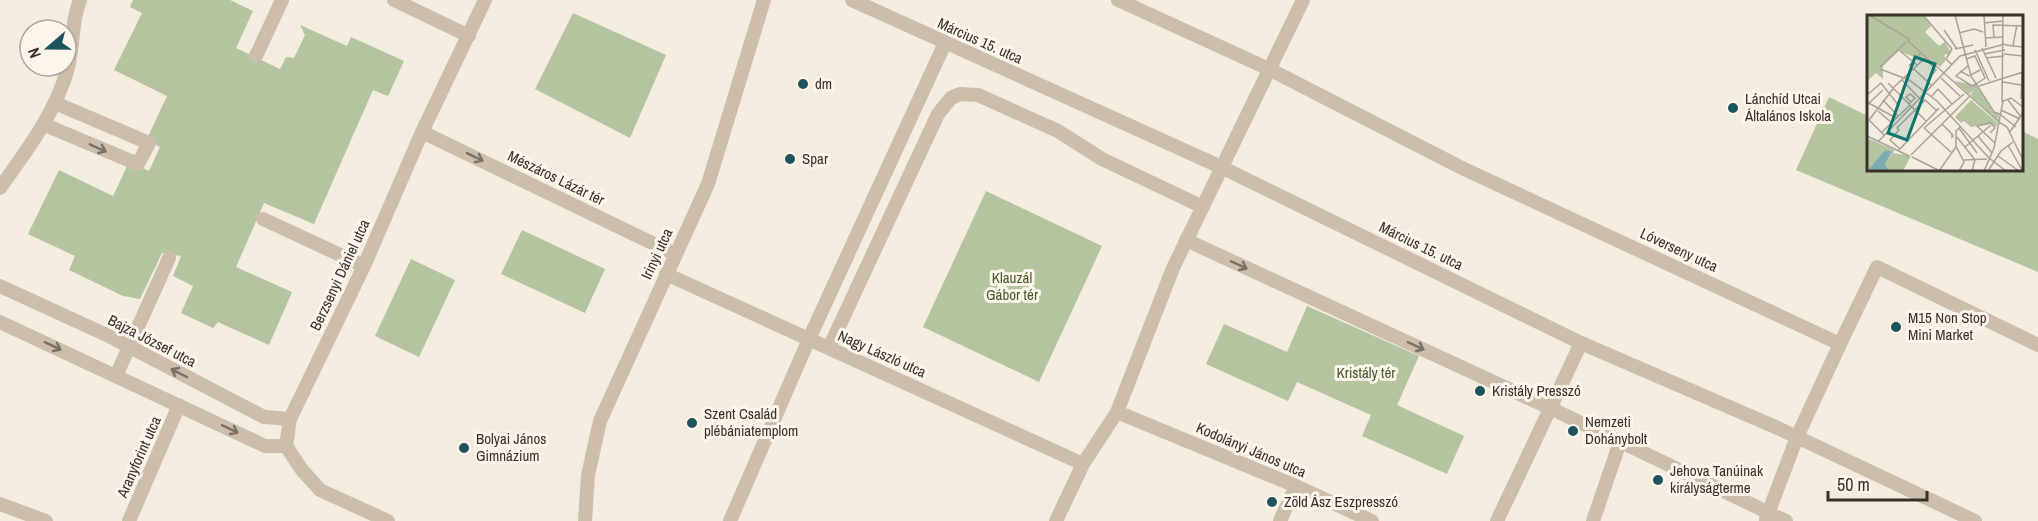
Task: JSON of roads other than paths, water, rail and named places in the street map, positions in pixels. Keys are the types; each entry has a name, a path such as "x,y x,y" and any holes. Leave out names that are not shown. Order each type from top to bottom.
{"street":[{"path":"0,188 45,125 55,103 68,67 75,12 80,0"},
{"path":"256,56 282,0"},
{"path":"394,0 469,36"},
{"name":"Berzsenyi Dániel utca","path":"286,447 290,419 364,266 422,132 485,0"},
{"name":"Irinyi utca","path":"585,521 588,475 600,421 708,184 764,0"},
{"name":"Március 15. utca","path":"852,0 1221,167 1581,343 1797,437 1975,521"},
{"name":"Lóverseny utca","path":"1118,0 1269,69 1462,168 1840,344"},
{"path":"1056,521 1083,464 1117,412 1173,268 1303,0"},
{"path":"730,521 808,339 945,43"},
{"path":"828,348 938,114 951,98 960,94 978,95 1058,131 1102,159 1203,207"},
{"path":"45,125 138,164 149,143 55,103"},
{"name":"Mészáros Lázár tér","path":"422,132 675,254"},
{"path":"263,219 364,266"},
{"path":"1186,240 1550,408 1767,517 1786,521"},
{"path":"116,376 170,258"},
{"path":"1767,517 1797,437 1877,267 2038,345"},
{"name":"Nagy László utca","path":"666,274 1083,464"},
{"name":"Bajza József utca","path":"0,286 129,347 264,417 290,419"},
{"path":"0,322 265,446 286,447 320,490 388,521"},
{"path":"1497,521 1581,343"},
{"name":"Aranyforint utca","path":"129,521 179,405"},
{"name":"Kodolányi János utca","path":"1117,412 1296,486 1372,521"},
{"path":"1593,521 1620,442"},
{"path":"1280,521 1296,486"},
{"path":"0,504 46,521"}],"place":[{"name":"dm","path":"803,84"},
{"name":"Lánchíd Utcai Általános Iskola","path":"1733,108"},
{"name":"Spar","path":"790,159"},
{"name":"M15 Non Stop Mini Market","path":"1896,327"},
{"name":"Kristály Presszó","path":"1480,391"},
{"name":"Szent Család plébániatemplom","path":"692,423"},
{"name":"Nemzeti Dohánybolt","path":"1573,431"},
{"name":"Bolyai János Gimnázium","path":"464,448"},
{"name":"Jehova Tanúinak királyságterme","path":"1658,480"},
{"name":"Zöld Ász Eszpresszó","path":"1272,502"}],"park label":[{"name":"Klauzál Gábor tér","path":"1012,286"},
{"name":"Kristály tér","path":"1366,373"}]}
